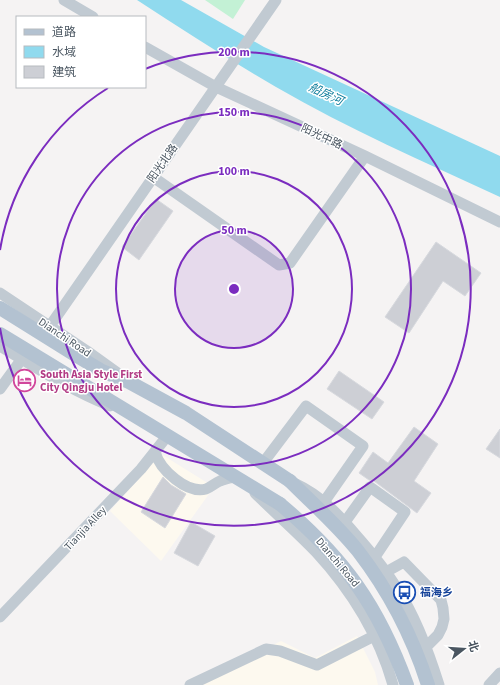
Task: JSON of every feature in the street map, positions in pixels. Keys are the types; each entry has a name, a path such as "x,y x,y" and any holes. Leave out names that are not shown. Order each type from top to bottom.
{"main road":[{"name":"Dianchi Road","path":"0,308 102,371 129,382 186,414 290,481 358,551 385,591 410,641 428,685"},
{"name":"Dianchi Road","path":"0,334 280,504 305,525 351,574 383,627 396,654 407,685"}],"street":[{"path":"64,0 91,16"},
{"name":"阳光北路","path":"50,326 276,0"},
{"name":"阳光中路","path":"146,48 216,87 365,156 500,222"},
{"path":"153,177 280,265 290,263 365,156"},
{"name":"Dianchi Road","path":"0,293 87,351 129,382"},
{"name":"Dianchi Road","path":"0,346 21,360 85,396 135,416"},
{"path":"0,389 21,360"},
{"path":"263,463 306,406 363,446 324,502"},
{"name":"Tianjia Alley","path":"0,618 155,452 168,435"},
{"path":"155,452 157,462 162,468 190,489 206,489 221,480 235,477"},
{"name":"Dianchi Road","path":"290,481 311,490 324,502 345,522 386,572 401,594 426,647 439,685"},
{"name":"Dianchi Road","path":"249,486 316,552 339,579 361,611 395,683"},
{"path":"345,522 370,487 405,512 375,558"},
{"path":"386,572 404,562 441,600 444,619 442,627 438,635 426,647"},
{"path":"190,685 266,649 280,651 317,665 374,636"},
{"path":"418,685 427,679 433,666"},
{"path":"489,685 493,678 500,673"}],"shaded area":[{"path":"161,454 214,487 161,561 110,511"},
{"path":"357,636 375,672 378,685 192,685 281,641 315,658"}],"green space":[{"path":"205,0 245,0 233,19"}],"water":[{"name":"船房河","path":"137,0 181,0 264,47 500,156 500,197 387,145 303,102 223,56"}],"building":[{"path":"156,199 173,211 139,260 122,247"},
{"path":"436,242 481,273 465,296 443,281 409,333 385,317"},
{"path":"339,371 384,402 372,419 327,389"},
{"path":"414,427 438,444 414,481 431,493 417,513 374,481 369,480 359,473 373,452 388,463"},
{"path":"500,429 500,458 486,449"},
{"path":"163,477 171,485 186,494 165,528 141,512"},
{"path":"191,522 215,536 198,566 174,553"}],"place":[{"name":"South Asia Style First City Qingju Hotel","path":"24,380"},
{"name":"福海乡","path":"404,592"}]}
